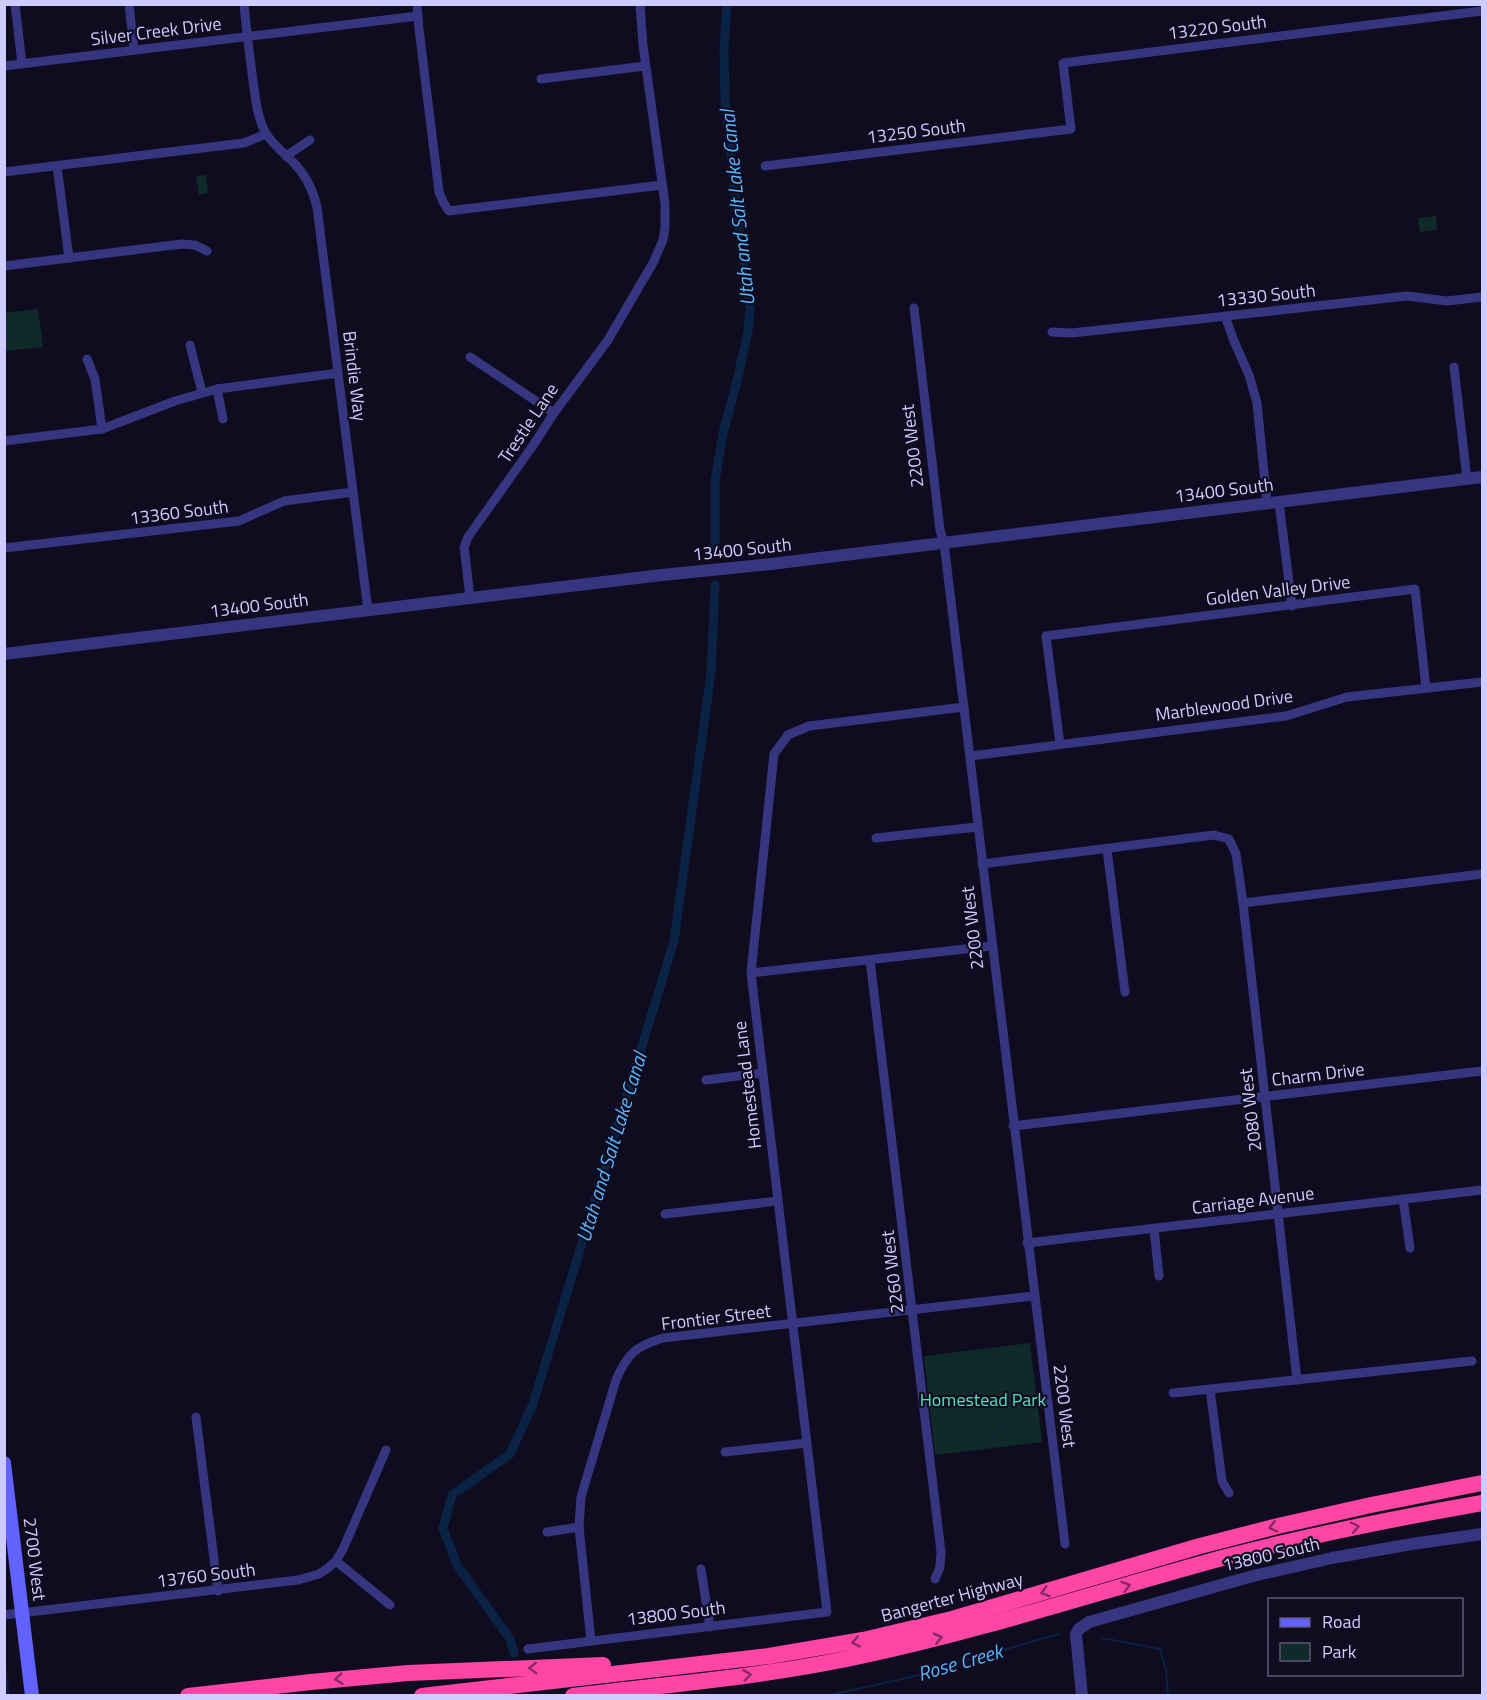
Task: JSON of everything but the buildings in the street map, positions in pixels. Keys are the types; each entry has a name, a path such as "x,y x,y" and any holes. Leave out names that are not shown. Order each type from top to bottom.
{"highway":[{"path":"1371,1504 1482,1473"},
{"name":"Bangerter Highway","path":"422,1695 739,1660 826,1648 908,1630 1239,1536 1371,1504 1482,1483"},
{"name":"Bangerter Highway","path":"573,1695 803,1667 878,1653 1293,1541 1418,1515 1482,1505"},
{"path":"188,1695 408,1673 739,1660"},
{"path":"612,1695 688,1682"}],"main road":[{"name":"2700 West","path":"4,1463 33,1695"}],"street":[{"path":"15,4 22,64"},
{"path":"129,4 134,50"},
{"name":"Brindie Way","path":"243,4 257,110 266,134 306,178 313,191 317,207 368,610"},
{"path":"417,4 440,192 449,211 662,185"},
{"name":"Trestle Lane","path":"470,598 465,554 468,537 608,339 659,252 665,228 665,204 645,66 640,4"},
{"name":"13220 South","path":"1071,129 1063,63 1482,11"},
{"name":"Silver Creek Drive","path":"4,66 418,16"},
{"path":"541,79 645,66"},
{"name":"13250 South","path":"765,166 1071,129"},
{"path":"4,172 244,143 266,134"},
{"path":"286,156 310,140"},
{"path":"57,166 69,258"},
{"path":"4,266 182,244 195,245 207,251"},
{"name":"13330 South","path":"1052,332 1072,333 1407,296 1447,301 1482,297"},
{"name":"2200 West","path":"914,308 1065,1544"},
{"path":"1225,316 1250,375 1257,404 1292,606"},
{"path":"190,345 202,392"},
{"path":"470,357 554,413"},
{"path":"87,359 95,379 102,429"},
{"path":"1454,367 1467,479"},
{"path":"4,441 102,429 202,392 338,374"},
{"path":"217,389 224,419"},
{"name":"13400 South","path":"4,654 1482,477"},
{"name":"13360 South","path":"4,548 239,521 284,501 353,492"},
{"name":"Golden Valley Drive","path":"1059,744 1046,636 1414,590 1426,688"},
{"name":"Marblewood Drive","path":"969,756 1286,716 1347,698 1482,682"},
{"name":"Homestead Lane","path":"827,1612 751,973 774,754 788,735 809,726 964,707"},
{"path":"876,838 977,827"},
{"name":"2080 West","path":"1107,849 1214,835 1229,839 1236,854 1297,1380"},
{"path":"982,864 1107,849 1125,992"},
{"path":"1243,903 1482,874"},
{"path":"751,973 992,946"},
{"name":"2260 West","path":"870,960 941,1552 940,1567 935,1579"},
{"name":"Charm Drive","path":"1013,1126 1482,1071"},
{"path":"706,1080 762,1073"},
{"name":"Carriage Avenue","path":"1027,1243 1482,1190"},
{"path":"1404,1199 1410,1248"},
{"path":"665,1214 778,1202"},
{"path":"1154,1229 1159,1276"},
{"name":"Frontier Street","path":"591,1641 579,1527 581,1497 616,1380 623,1363 634,1351 646,1343 663,1338 1033,1296"},
{"path":"1173,1393 1472,1361"},
{"path":"1210,1389 1222,1481 1229,1493"},
{"path":"196,1417 218,1591"},
{"path":"725,1452 807,1443"},
{"path":"386,1450 336,1561 390,1605"},
{"path":"547,1532 579,1527"},
{"name":"13800 South","path":"1082,1695 1076,1634 1084,1625 1095,1620 1253,1576 1332,1558 1482,1534"},
{"name":"13760 South","path":"4,1615 218,1591 309,1578 319,1574 336,1561"},
{"path":"702,1569 710,1627"},
{"name":"13800 South","path":"528,1649 827,1612"}],"green space":[{"path":"206,175 208,193 199,195 196,176"},
{"path":"1436,216 1437,230 1420,232 1418,218"},
{"path":"38,309 43,347 5,351 5,313"},
{"name":"Homestead Park","path":"1030,1343 1042,1442 935,1455 924,1356"}],"waterway":[{"name":"Utah and Salt Lake Canal","path":"715,552 715,482 723,433 748,332 750,308 725,99 724,49 727,4"},
{"name":"Utah and Salt Lake Canal","path":"514,1653 510,1639 457,1565 443,1528 452,1495 510,1454 533,1404 674,941 711,673 715,585"},
{"name":"Rose Creek","path":"826,1696 911,1677 1058,1634"},
{"name":"Rose Creek","path":"1102,1638 1160,1649 1166,1670 1168,1696"},
{"name":"Rose Creek","path":"4,1660 9,1696"}]}
